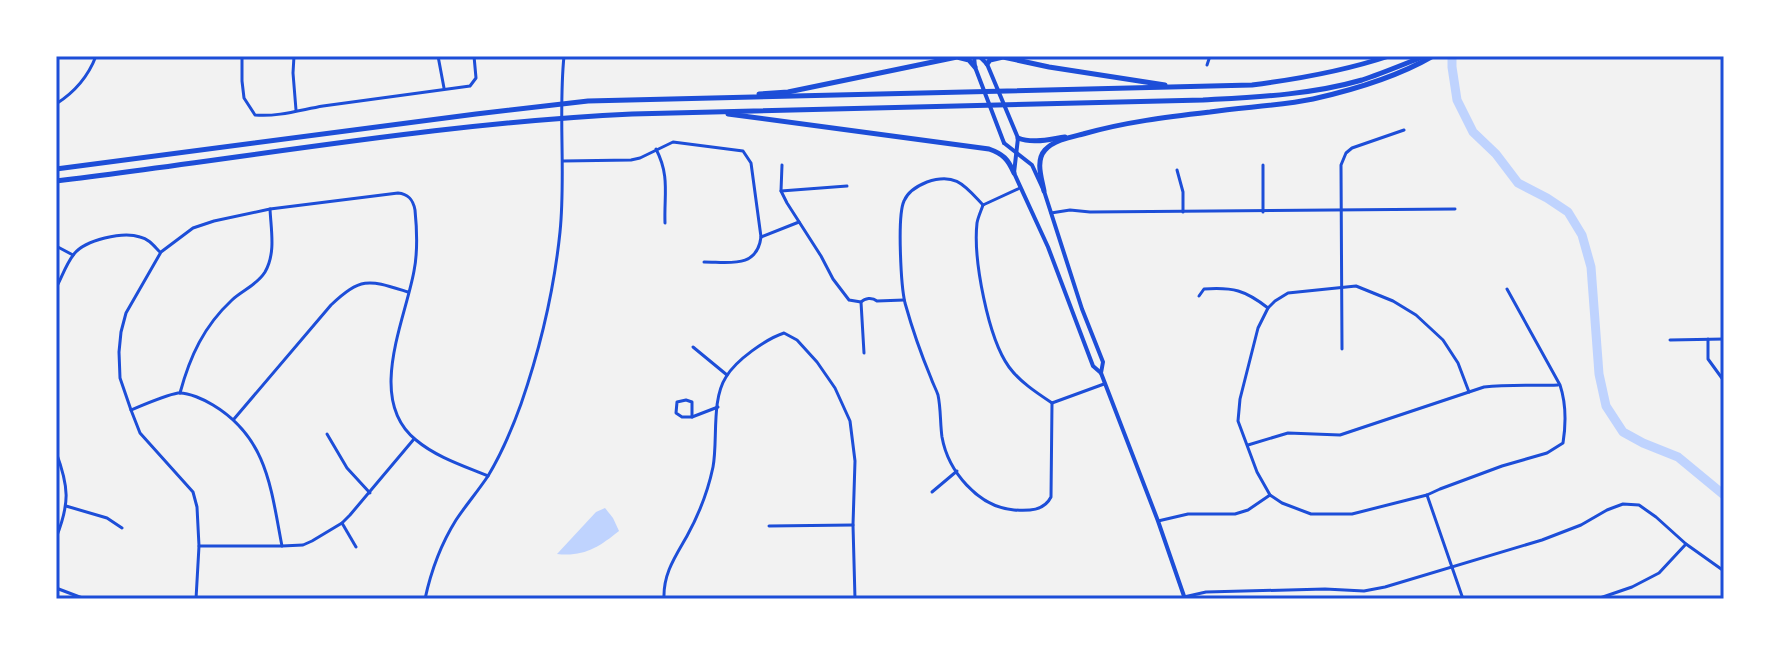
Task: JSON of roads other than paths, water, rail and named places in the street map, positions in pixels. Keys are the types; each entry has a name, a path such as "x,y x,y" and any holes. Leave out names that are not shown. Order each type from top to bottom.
{"highway":[{"path":"56,169 588,101 1252,85 1297,79 1389,56"},
{"path":"56,181 569,117 1264,97 1347,83 1433,56"},
{"path":"701,98 788,92 957,57 969,60 975,67"},
{"path":"987,64 1001,57 1181,88"},
{"path":"1018,138 1039,141 1162,118 1311,100 1376,80 1422,59"},
{"path":"711,112 989,149 1002,154 1014,173"},
{"path":"1044,191 1039,164 1042,156 1045,150 1068,137"}],"main road":[{"path":"1101,373 1103,362 1083,312 1044,191 1032,165 1016,151 1004,143 975,67 977,56 987,64 1018,138 1016,151 1014,173 1048,247 1093,366 1101,373 1185,598"}],"street":[{"path":"56,104 90,73 96,56"},
{"path":"242,56 244,98 255,115 270,116 470,86 476,78 474,56"},
{"path":"294,56 296,110"},
{"path":"438,56 444,89"},
{"path":"425,599 442,545 506,444 538,349 560,235 564,56"},
{"path":"1207,65 1210,56"},
{"path":"1342,349 1341,165 1346,153 1361,143 1404,130"},
{"path":"563,161 631,160 673,142 743,151 751,163 760,247 745,262 704,262"},
{"path":"656,149 666,173 665,223"},
{"path":"782,165 781,191 833,279 849,300 904,300"},
{"path":"1263,165 1263,212"},
{"path":"1177,170 1183,192 1183,212"},
{"path":"983,205 965,185 949,178 934,180 909,192 904,199 899,221 904,300 937,392 945,449 973,492 1011,510 1038,509 1047,504 1051,497 1052,403"},
{"path":"781,191 847,186"},
{"path":"1020,188 983,205 977,223 984,304 1003,359 1021,380 1052,403"},
{"path":"196,599 199,546 193,492 140,433 120,378 119,352 126,313 161,252 193,228 270,209 405,194 414,203 416,262 395,348 391,391 394,408 414,439 461,466 488,476"},
{"path":"180,393 187,366 210,323 239,294 258,281 266,270 272,243 270,209"},
{"path":"1051,213 1070,210 1263,212 1455,209"},
{"path":"761,237 799,222"},
{"path":"56,288 81,246 107,237 139,236 161,252"},
{"path":"56,246 73,255"},
{"path":"234,419 344,293 367,281 408,292"},
{"path":"1469,392 1458,363 1443,340 1416,315 1393,301 1356,286 1288,293 1268,308 1258,328 1240,399 1238,421 1257,472 1270,495 1311,514 1352,514 1427,495 1502,466 1547,453 1563,443 1564,396 1507,289"},
{"path":"1199,296 1204,289 1239,290 1268,308"},
{"path":"861,302 864,353"},
{"path":"664,599 669,568 696,517 713,467 719,390 727,375 752,352 784,333 797,340 829,379 843,402 852,432 855,461 855,599"},
{"path":"1708,339 1708,359 1724,381"},
{"path":"1670,340 1724,339"},
{"path":"693,347 727,375"},
{"path":"1052,403 1105,384"},
{"path":"1248,445 1288,433 1340,435 1469,392 1508,384 1560,385"},
{"path":"131,410 180,393 207,402 234,419 259,452 265,466 282,546"},
{"path":"692,417 692,402 677,402 676,413 682,417 692,417 718,407"},
{"path":"327,434 347,468 370,493"},
{"path":"199,546 282,546 303,545 312,541 342,523 414,439"},
{"path":"56,452 65,477 66,506 56,538"},
{"path":"932,492 957,471"},
{"path":"1158,521 1188,514 1235,514 1248,510 1270,495"},
{"path":"1427,495 1463,599"},
{"path":"1175,599 1206,592 1364,591 1385,587 1568,530 1623,504 1639,505 1724,571"},
{"path":"66,506 107,518 122,528"},
{"path":"342,523 356,547"},
{"path":"769,526 853,525"},
{"path":"1597,599 1632,587 1659,573 1686,544"},
{"path":"56,588 85,599"}],"water":[{"path":"605,508 619,531 591,550 557,554 596,512"}],"waterway":[{"path":"1452,56 1457,100 1473,132 1496,154 1518,183 1568,212 1582,235 1591,267 1599,374 1606,406 1623,432 1678,457 1724,495"}]}
